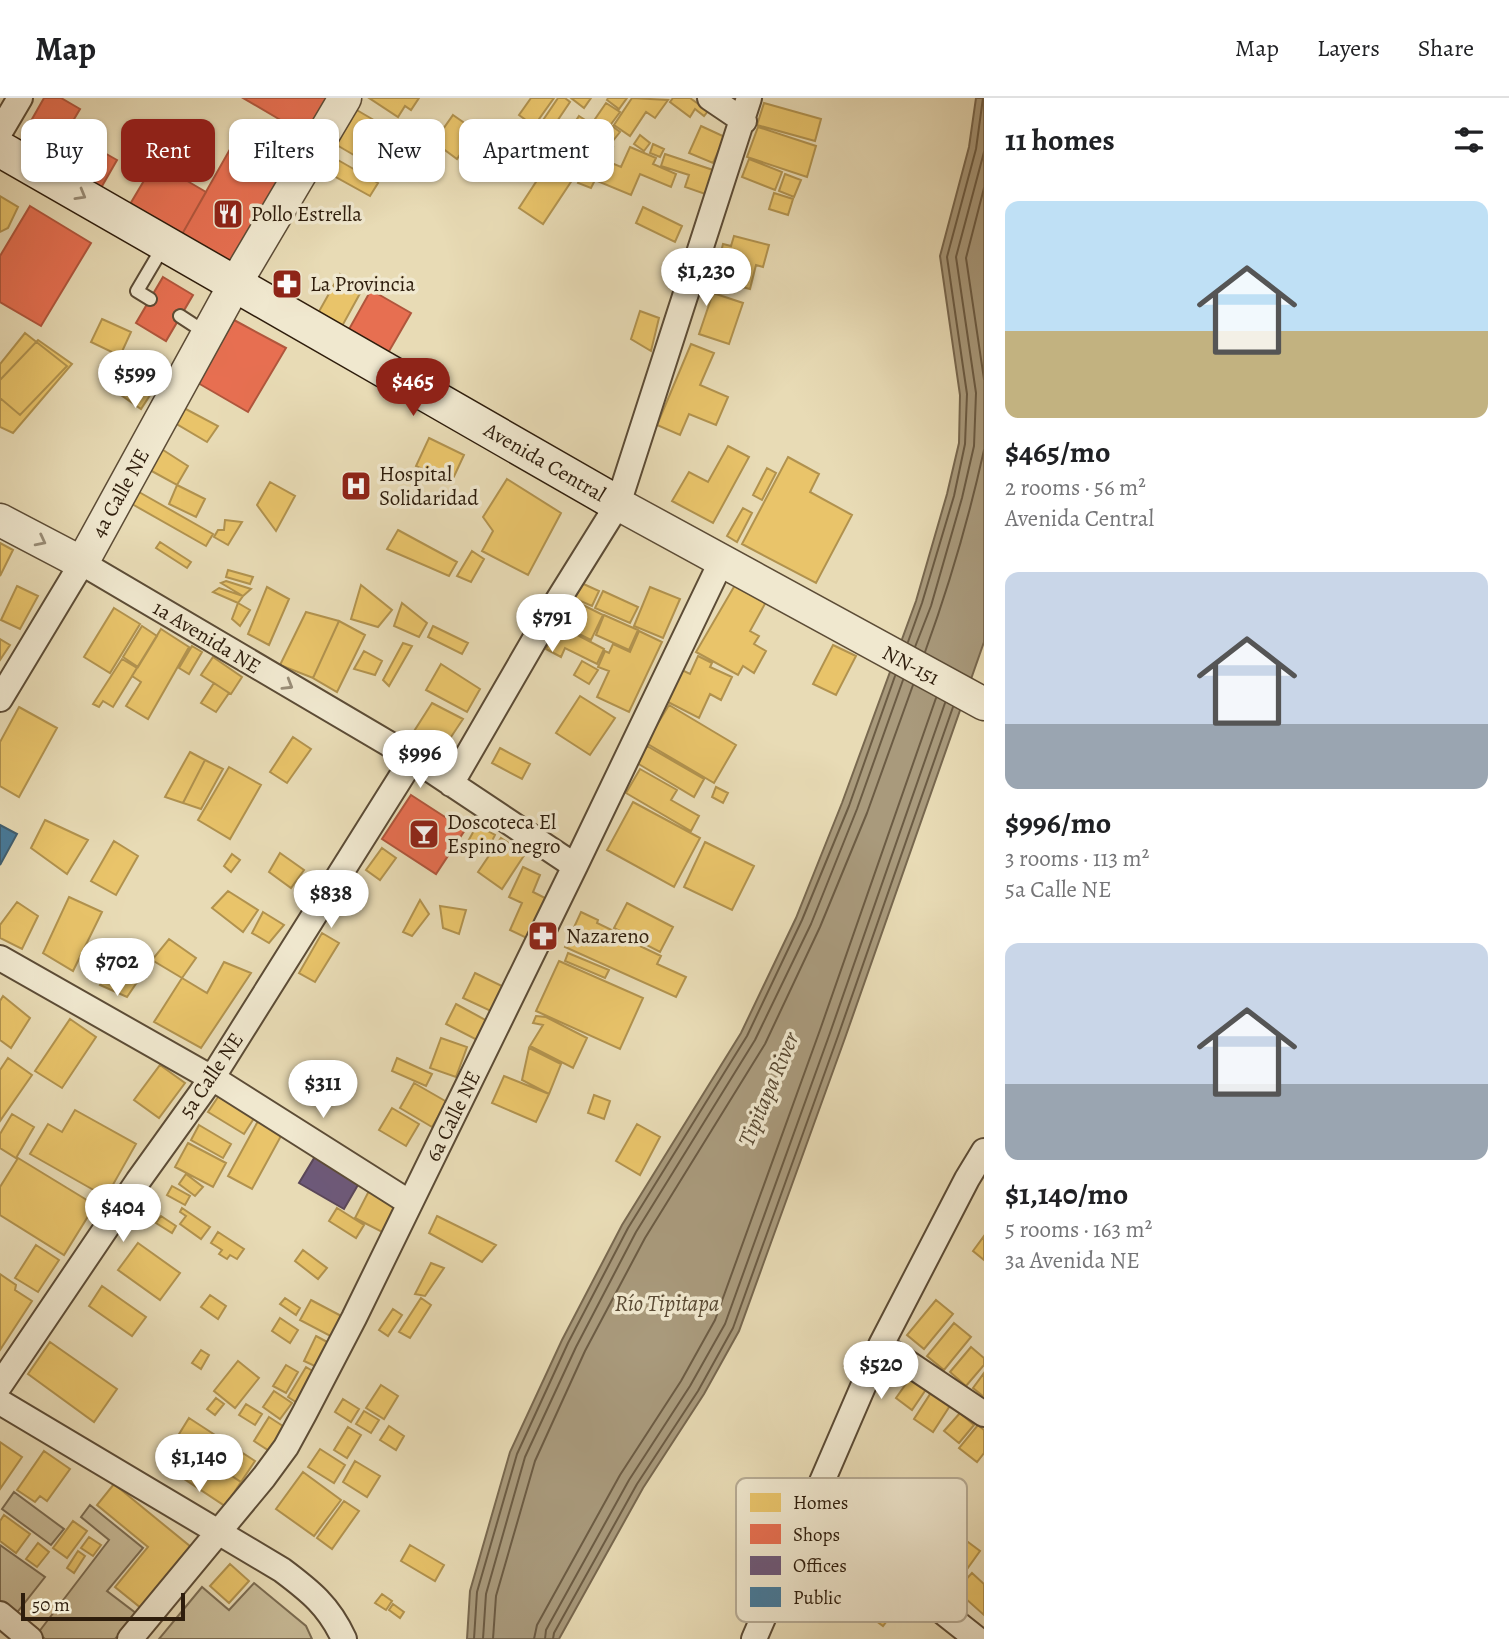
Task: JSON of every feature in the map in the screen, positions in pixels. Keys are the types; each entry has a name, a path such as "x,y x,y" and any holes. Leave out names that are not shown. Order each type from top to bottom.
{"main road":[{"name":"Avenida Central","path":"0,149 618,504"}],"street":[{"path":"0,132 20,98"},
{"name":"4a Calle NE","path":"0,699 82,563 236,284 345,98"},
{"path":"452,784 550,613 618,504 746,109 710,98"},
{"name":"Avenida Central","path":"618,504 874,645"},
{"name":"1a Avenida NE","path":"0,520 82,563 412,758 575,866"},
{"name":"6a Calle NE","path":"130,1639 219,1534 286,1447 354,1318 722,560"},
{"name":"NN-151","path":"874,645 983,704"},
{"name":"5a Calle NE","path":"0,1385 138,1181 212,1078 412,758"},
{"path":"0,958 212,1078 410,1203"},
{"path":"823,1478 881,1346 973,1192 984,1151"},
{"path":"881,1346 984,1413"},
{"path":"0,1402 282,1570 314,1594 338,1626 344,1639"},
{"path":"0,1614 30,1639"},
{"path":"754,1639 761,1622"},
{"path":"956,1622 977,1639"}],"lane":[{"path":"150,299 137,291 165,243"},
{"path":"180,316 208,334"}],"shaded area":[{"path":"14,1492 64,1529 51,1545 2,1509"},
{"path":"90,1505 143,1548 107,1591 137,1614 115,1639 45,1639 38,1633 109,1540 81,1517"},
{"path":"0,1545 45,1577 15,1615 0,1602"},
{"path":"254,1583 306,1626 312,1639 159,1639 202,1587 229,1610"}],"water":[{"name":"Río Tipitapa","path":"976,98 984,98 984,642 739,1331 704,1394 643,1488 559,1639 467,1639 470,1591 510,1452 562,1340 622,1225 741,1033 796,918 842,803 916,601 959,443 960,395 940,256 969,147"}],"building: Homes":[{"path":"369,98 419,98 411,110 405,106 398,117"},
{"path":"531,98 554,98 539,119 524,119 519,115"},
{"path":"558,98 565,98 570,102 559,119 544,119"},
{"path":"571,98 591,98 584,108"},
{"path":"627,98 619,109 607,100"},
{"path":"632,98 668,100 655,118 646,112 630,136 614,125"},
{"path":"673,98 690,98 708,111 704,116 695,109 690,117 670,102"},
{"path":"606,103 620,112 614,120 595,119"},
{"path":"764,103 821,119 815,141 757,125"},
{"path":"355,109 372,119 353,119 353,155 339,146 339,137"},
{"path":"453,115 459,119 457,159 445,150 445,126"},
{"path":"701,126 725,137 713,163 689,153"},
{"path":"758,127 816,146 807,177 747,157"},
{"path":"614,128 620,132 614,140"},
{"path":"640,135 650,143 644,151 634,144"},
{"path":"653,144 664,149 660,157 650,153"},
{"path":"630,147 656,158 653,164 676,174 671,187 640,174 631,195 600,182 614,182 614,164 621,167"},
{"path":"665,154 719,172 711,196 685,187 689,175 661,166"},
{"path":"749,159 782,172 775,190 742,177"},
{"path":"339,161 353,169 353,182 378,183 370,196 339,179"},
{"path":"785,174 801,180 794,197 779,191"},
{"path":"536,182 571,182 543,224 519,208"},
{"path":"578,182 594,182 591,188"},
{"path":"774,193 793,199 788,215 769,209"},
{"path":"0,196 18,207 8,228 0,232"},
{"path":"643,207 682,226 675,242 636,223"},
{"path":"734,236 769,245 763,267 756,265 750,289 714,280 723,244 731,246"},
{"path":"340,274 363,288 341,328 317,315"},
{"path":"713,293 743,303 729,344 699,334"},
{"path":"640,311 659,318 651,351 631,339"},
{"path":"102,319 131,332 120,356 91,342"},
{"path":"25,333 67,366 20,415 0,398 0,364"},
{"path":"38,340 72,364 13,433 0,427 0,380"},
{"path":"691,344 714,353 700,385 728,397 716,425 689,414 680,435 657,425"},
{"path":"134,368 158,383 141,409 118,393"},
{"path":"182,407 218,426 207,442 175,423"},
{"path":"429,438 464,455 451,483 416,466"},
{"path":"728,446 749,457 713,523 672,501 689,472 708,482"},
{"path":"160,448 188,466 177,485 148,469"},
{"path":"788,457 819,474 810,492 852,515 816,583 742,544"},
{"path":"767,468 776,473 762,500 753,495"},
{"path":"507,479 561,513 528,575 482,551 493,531 483,517"},
{"path":"270,482 295,496 276,531 257,505"},
{"path":"177,485 205,499 196,517 169,504"},
{"path":"139,492 213,534 206,546 132,504"},
{"path":"743,508 752,513 737,542 727,536"},
{"path":"225,520 242,522 228,545 214,537 218,530 224,530"},
{"path":"398,530 457,562 449,576 387,549"},
{"path":"160,542 191,562 187,568 156,548"},
{"path":"0,543 13,550 0,576"},
{"path":"472,551 484,559 471,582 457,576"},
{"path":"228,570 253,577 250,584 226,577"},
{"path":"226,581 251,589 243,596 221,583"},
{"path":"577,581 599,591 592,606 571,597"},
{"path":"361,585 392,610 378,627 351,619"},
{"path":"735,585 766,602 750,631 759,636 754,644 766,651 754,673 743,666 738,675 696,652"},
{"path":"17,586 38,596 20,629 1,620"},
{"path":"267,587 289,599 269,645 248,634"},
{"path":"650,587 680,599 663,638 634,626"},
{"path":"219,588 243,596 238,603 213,592"},
{"path":"603,591 638,607 630,623 595,608"},
{"path":"569,598 603,615 591,640 575,632 581,619 563,610"},
{"path":"238,603 250,610 240,626 232,619"},
{"path":"402,603 427,623 419,637 394,626"},
{"path":"114,608 140,624 110,673 84,657"},
{"path":"556,609 572,617 566,629 604,649 597,664 565,648 561,657 546,649 550,641 542,637"},
{"path":"306,612 339,621 313,678 280,665"},
{"path":"604,615 638,630 629,650 596,635"},
{"path":"339,621 365,635 337,692 313,678"},
{"path":"142,626 157,636 138,667 123,657"},
{"path":"433,626 468,643 462,654 428,637"},
{"path":"161,629 189,647 148,719 126,706 141,682 132,676"},
{"path":"639,631 662,642 629,712 597,697 609,671 598,667 605,651 609,653 613,644 630,652"},
{"path":"0,639 10,645 0,660"},
{"path":"403,643 412,646 389,686 383,680"},
{"path":"833,645 856,656 836,695 813,684"},
{"path":"192,646 202,652 189,674 179,668"},
{"path":"364,651 382,661 375,675 354,669"},
{"path":"698,656 712,663 710,667 732,677 721,700 710,694 699,718 666,701 682,670 690,674"},
{"path":"213,657 242,677 231,694 201,675"},
{"path":"122,659 137,668 113,707 103,701 99,707 93,704"},
{"path":"582,661 598,670 589,684 574,675"},
{"path":"441,664 480,689 467,712 426,690"},
{"path":"214,683 229,693 216,712 201,703"},
{"path":"580,696 615,718 590,755 556,733"},
{"path":"432,703 463,719 441,752 411,736"},
{"path":"669,705 736,745 714,783 646,743"},
{"path":"19,707 57,728 19,797 0,786 0,742"},
{"path":"293,737 311,749 287,783 270,772"},
{"path":"647,746 704,779 694,797 637,763"},
{"path":"500,748 530,764 522,779 492,763"},
{"path":"190,752 205,760 183,803 165,797"},
{"path":"205,760 223,769 201,809 183,803"},
{"path":"229,767 261,785 230,839 198,820"},
{"path":"640,769 677,790 671,800 699,816 691,831 626,793"},
{"path":"716,787 728,793 723,803 712,797"},
{"path":"633,802 700,838 674,887 607,850"},
{"path":"45,820 88,840 67,874 31,848"},
{"path":"477,825 495,835 485,855 466,845"},
{"path":"501,838 525,854 502,889 478,872"},
{"path":"114,841 138,856 116,895 91,881"},
{"path":"705,842 754,866 732,910 684,887"},
{"path":"382,848 396,858 380,880 366,870"},
{"path":"280,853 304,870 291,888 269,872"},
{"path":"232,854 240,860 231,872 224,866"},
{"path":"523,867 540,875 533,892 551,901 533,941 510,930 522,903 509,897"},
{"path":"228,891 258,910 243,932 212,908"},
{"path":"69,897 102,912 73,971 43,953"},
{"path":"420,900 429,914 412,936 403,932"},
{"path":"17,902 38,916 22,949 0,938 0,925"},
{"path":"627,903 673,927 660,952 614,928"},
{"path":"440,906 466,910 459,934 443,928"},
{"path":"263,912 284,925 269,943 252,933"},
{"path":"581,912 622,935 621,937 661,956 657,964 686,977 676,997 565,947"},
{"path":"322,933 339,943 315,982 299,973"},
{"path":"169,939 196,958 182,978 152,960"},
{"path":"125,946 152,960 127,997 100,985"},
{"path":"568,953 609,970 605,978 565,961"},
{"path":"559,961 643,998 620,1049 536,1011"},
{"path":"224,962 251,973 201,1048 154,1022 182,978 207,993"},
{"path":"475,973 506,988 495,1013 463,998"},
{"path":"3,996 30,1018 11,1048 0,1040 0,1001"},
{"path":"456,1004 491,1023 481,1042 446,1024"},
{"path":"536,1016 546,1017 587,1038 573,1068 530,1046 543,1025 533,1023"},
{"path":"70,1019 96,1037 62,1088 35,1071"},
{"path":"441,1038 467,1047 456,1077 430,1068"},
{"path":"529,1048 561,1064 549,1094 522,1080"},
{"path":"8,1058 32,1075 0,1121 0,1070"},
{"path":"397,1058 432,1074 426,1086 392,1071"},
{"path":"160,1065 185,1083 159,1118 134,1100"},
{"path":"504,1076 549,1094 536,1122 492,1103"},
{"path":"414,1083 447,1102 432,1127 400,1108"},
{"path":"222,1091 258,1112 244,1134 208,1112"},
{"path":"594,1095 610,1101 604,1119 588,1113"},
{"path":"392,1108 419,1124 406,1146 379,1130"},
{"path":"75,1110 136,1144 106,1197 30,1154 48,1124 62,1132"},
{"path":"263,1112 287,1125 252,1189 228,1176"},
{"path":"12,1114 34,1127 16,1158 0,1148 0,1134"},
{"path":"637,1124 660,1137 640,1175 616,1161"},
{"path":"199,1125 231,1144 223,1158 191,1140"},
{"path":"188,1143 226,1163 213,1187 175,1167"},
{"path":"18,1158 95,1205 64,1255 0,1215 0,1187"},
{"path":"186,1174 203,1187 195,1196 179,1184"},
{"path":"372,1185 405,1202 388,1235 355,1218"},
{"path":"172,1186 190,1196 185,1205 167,1195"},
{"path":"182,1208 210,1227 201,1239 180,1224 186,1216 180,1212"},
{"path":"337,1208 364,1225 356,1238 329,1221"},
{"path":"161,1216 176,1226 172,1233 156,1223"},
{"path":"437,1216 496,1245 482,1262 429,1233"},
{"path":"218,1232 244,1249 237,1259 230,1255 227,1259 219,1254 222,1250 211,1243"},
{"path":"984,1236 984,1260 973,1251"},
{"path":"138,1243 180,1273 160,1300 118,1270"},
{"path":"36,1245 59,1260 38,1292 15,1278"},
{"path":"303,1250 327,1268 318,1279 295,1261"},
{"path":"431,1263 444,1268 425,1296 415,1294"},
{"path":"0,1274 16,1285 15,1290 32,1301 0,1350"},
{"path":"102,1286 146,1317 132,1336 89,1306"},
{"path":"210,1295 226,1306 218,1319 201,1307"},
{"path":"285,1298 300,1308 296,1315 280,1304"},
{"path":"421,1298 431,1305 410,1338 399,1332"},
{"path":"311,1300 347,1319 336,1339 300,1320"},
{"path":"936,1300 953,1314 924,1349 907,1335"},
{"path":"393,1309 402,1315 388,1336 379,1330"},
{"path":"280,1318 298,1330 290,1343 272,1331"},
{"path":"954,1323 971,1337 944,1370 927,1356"},
{"path":"316,1336 331,1344 319,1368 304,1361"},
{"path":"50,1342 117,1389 94,1422 28,1374"},
{"path":"971,1347 984,1358 984,1365 966,1386 950,1372"},
{"path":"201,1350 209,1355 201,1369 192,1363"},
{"path":"849,1352 860,1356 855,1370 844,1366"},
{"path":"238,1361 259,1378 235,1408 214,1391"},
{"path":"286,1365 298,1372 286,1393 273,1386"},
{"path":"306,1367 321,1376 302,1406 288,1397"},
{"path":"984,1373 984,1397 973,1388"},
{"path":"913,1374 929,1385 912,1410 896,1398"},
{"path":"381,1385 398,1396 384,1419 366,1408"},
{"path":"934,1388 953,1401 933,1432 914,1419"},
{"path":"274,1391 292,1403 280,1419 263,1407"},
{"path":"216,1398 224,1404 215,1415 207,1409"},
{"path":"343,1399 359,1409 351,1422 335,1412"},
{"path":"246,1404 262,1414 255,1425 239,1415"},
{"path":"364,1411 379,1420 371,1433 356,1424"},
{"path":"960,1413 974,1425 959,1443 944,1431"},
{"path":"269,1417 289,1430 274,1454 254,1441"},
{"path":"189,1418 255,1461 241,1482 176,1439"},
{"path":"978,1425 984,1430 984,1453 977,1462 959,1448"},
{"path":"389,1426 404,1436 396,1450 380,1440"},
{"path":"348,1427 361,1435 347,1458 334,1450"},
{"path":"176,1439 241,1482 225,1506 160,1463"},
{"path":"0,1442 22,1457 0,1489"},
{"path":"320,1449 345,1465 334,1483 308,1467"},
{"path":"44,1451 70,1469 47,1501 40,1496 35,1502 17,1490"},
{"path":"355,1461 380,1476 367,1497 343,1482"},
{"path":"303,1472 341,1500 314,1536 276,1509"},
{"path":"114,1484 191,1547 141,1608 115,1587 148,1547 97,1505"},
{"path":"344,1501 359,1511 332,1549 317,1538"},
{"path":"4,1515 30,1534 16,1553 0,1541 0,1521"},
{"path":"73,1521 87,1531 67,1558 53,1548"},
{"path":"89,1537 101,1545 93,1556 81,1548"},
{"path":"967,1541 980,1551 967,1569"},
{"path":"38,1543 49,1552 37,1567 26,1559"},
{"path":"410,1545 444,1565 435,1581 401,1561"},
{"path":"78,1551 85,1556 74,1573 67,1568"},
{"path":"230,1564 249,1581 229,1603 210,1586"},
{"path":"972,1573 984,1584 984,1615 967,1600 967,1578"},
{"path":"382,1594 392,1601 386,1610 375,1603"},
{"path":"393,1604 404,1612 400,1618 389,1610"}],"building: Shops":[{"path":"44,98 61,98 80,109 74,119 32,119"},
{"path":"243,98 328,98 316,119 279,119"},
{"name":"Pollo Estrella","path":"229,151 229,182 280,182 233,265 181,236 211,182 215,182 215,176"},
{"path":"107,154 117,160 107,178"},
{"path":"90,182 104,182 101,188"},
{"path":"143,182 189,182 206,192 181,236 129,206"},
{"path":"30,206 91,243 41,326 0,302 0,256"},
{"path":"163,277 193,295 166,341 136,323"},
{"path":"371,290 411,313 388,353 348,331"},
{"path":"234,320 286,348 248,412 198,383"},
{"name":"Doscoteca El Espino negro","path":"411,795 465,830 436,874 382,839"}],"building: Offices":[{"path":"319,1150 362,1178 344,1209 299,1183"}],"building: Public":[{"path":"0,825 17,834 0,865"}],"place":[{"name":"Pollo Estrella","path":"228,214"},
{"name":"La Provincia","path":"287,284"},
{"name":"Hospital Solidaridad","path":"356,486"},
{"name":"Doscoteca El Espino negro","path":"424,834"},
{"name":"Nazareno","path":"543,936"}],"water label":[{"name":"Tipitapa River","path":"768,1089"}]}
